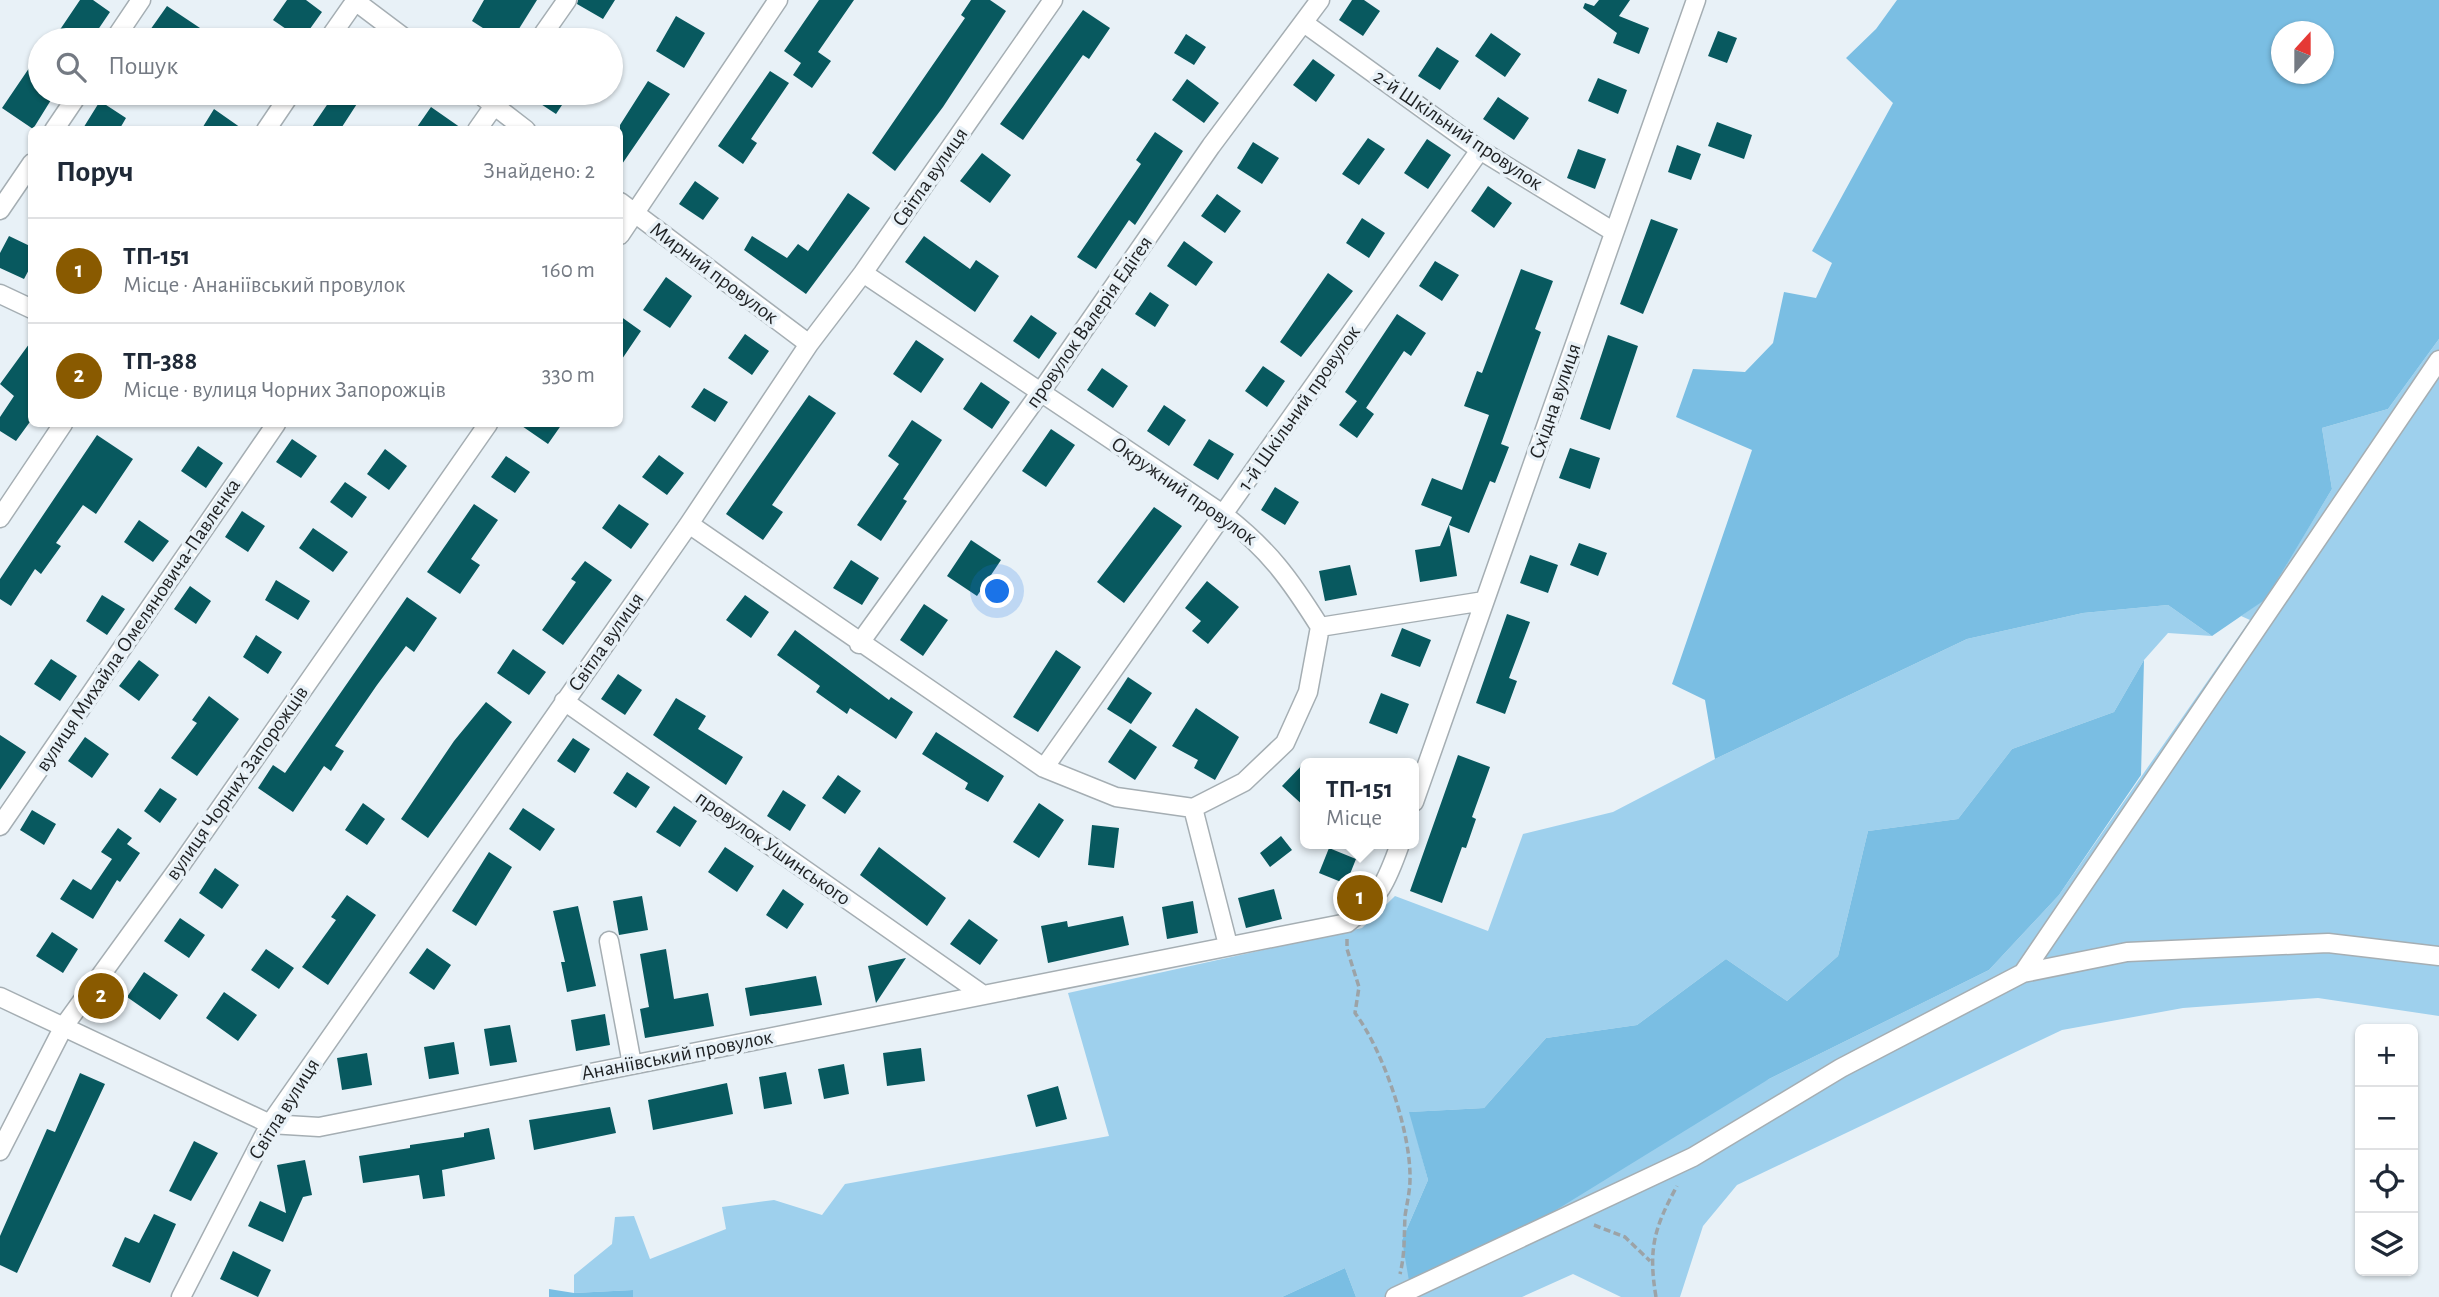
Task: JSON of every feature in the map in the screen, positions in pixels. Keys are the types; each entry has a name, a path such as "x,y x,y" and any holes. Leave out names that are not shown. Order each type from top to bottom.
{"street":[{"path":"122,28 141,0"},
{"path":"336,28 355,0 391,28"},
{"path":"547,28 567,0"},
{"path":"623,231 778,0"},
{"name":"Світла вулиця","path":"181,1297 270,1124 689,524 809,344 863,273 1053,0"},
{"name":"провулок Валерія Едігея","path":"859,644 1040,393 1212,146 1320,0"},
{"name":"Східна вулиця","path":"1419,788 1696,0"},
{"name":"2-й Шкільний провулок","path":"1304,23 1480,150 1614,232"},
{"path":"57,126 71,105"},
{"path":"269,126 283,105"},
{"path":"480,126 494,105"},
{"path":"503,105 522,126"},
{"name":"1-й Шкільний провулок","path":"1044,768 1480,150"},
{"path":"0,210 28,169"},
{"name":"Мирний провулок","path":"623,204 809,344"},
{"name":"Окружний провулок","path":"863,273 1224,515 1261,544 1292,582 1320,627"},
{"path":"0,294 28,307"},
{"path":"2022,972 2439,360"},
{"path":"0,518 61,427"},
{"name":"вулиця Михайла Омеляновича-Павленка","path":"0,826 274,427"},
{"name":"вулиця Чорних Запорожців","path":"0,1151 64,1026 180,866 486,427"},
{"path":"689,524 859,644 1044,768 1116,797 1193,808 1244,782 1285,743 1308,692 1320,627 1485,601"},
{"name":"провулок Ушинського","path":"564,701 982,994"},
{"path":"1193,808 1228,945"},
{"name":"Ананіївський провулок","path":"0,997 270,1124 319,1127 1347,923 1370,906 1386,883 1398,849"},
{"path":"609,941 632,1064"},
{"path":"1396,1290 1564,1219 1693,1157 1841,1068 2022,972 2127,952 2301,944 2328,943 2439,956"}],"path":[{"path":"1347,923 1347,949 1359,987 1355,1013 1371,1034 1391,1087 1408,1151 1410,1179 1405,1257 1396,1290"},
{"path":"1656,1297 1650,1261 1657,1223 1693,1157"},
{"path":"1564,1219 1598,1226 1625,1237 1650,1261"}],"shaded area":[{"path":"1897,0 2439,0 2439,339 2388,409 2322,428 2332,489 2266,599 2212,636 2168,605 2083,613 1967,639 1715,759 1705,700 1672,684 1752,450 1676,417 1693,369 1745,372 1773,343 1784,292 1816,298 1832,263 1812,251 1893,103 1846,58 1876,29"},
{"path":"2439,339 2439,1016 2318,998 2183,1008 2062,1030 1737,1185 1703,1226 1680,1297 1621,1297 1573,1274 1522,1297 1356,1297 1345,1268 1282,1297 633,1297 633,1290 574,1293 574,1275 612,1244 615,1217 634,1216 650,1259 726,1229 722,1207 774,1200 822,1215 845,1184 1109,1136 1068,993 1362,928 1395,896 1488,931 1523,834 1613,812 1715,759 1967,639 2083,613 2168,605 2212,636 2168,633 2144,660 2114,712 2012,749 1958,819 1868,831 1838,956 1787,1001 1726,959 1637,1025 1546,1038 1484,1108 1410,1112 1428,1180 1402,1240 1769,1079 1989,970 2059,895 2250,620 2241,616 2266,598 2332,489 2322,428 2388,409"},
{"path":"2144,660 2141,775 2059,895 1989,970 1769,1079 1517,1234 1409,1281 1402,1240 1428,1180 1409,1112 1484,1108 1546,1038 1637,1025 1726,959 1787,1001 1838,956 1868,831 1958,819 2012,749 2114,712"},
{"path":"1345,1268 1356,1297 1282,1297"},
{"path":"549,1289 574,1293 633,1290 633,1297 549,1297"}],"building":[{"path":"80,0 93,0 110,12 99,28 61,28"},
{"path":"287,0 306,0 322,12 311,28 285,28 273,20"},
{"path":"484,0 537,0 520,28 483,28 472,21"},
{"path":"578,0 615,0 603,19 577,4"},
{"path":"819,0 854,0 818,52 831,61 812,88 793,75 801,63 784,51"},
{"path":"971,0 990,0 1006,11 943,107 895,171 872,153 965,18 961,15"},
{"path":"1352,0 1364,0 1380,11 1363,36 1339,20"},
{"path":"1599,0 1630,0 1619,16 1649,28 1639,54 1613,43 1617,33 1583,8 1585,3 1594,6"},
{"path":"167,6 200,28 151,28"},
{"path":"1083,10 1110,28 1089,59 1083,55 1023,140 1000,124"},
{"path":"676,16 705,33 684,68 656,51"},
{"path":"1718,31 1737,38 1727,63 1708,56"},
{"path":"1491,33 1521,54 1505,77 1475,56"},
{"path":"1186,34 1206,47 1194,65 1174,53"},
{"path":"1437,47 1459,61 1440,90 1418,76"},
{"path":"1313,59 1335,75 1316,102 1293,85"},
{"path":"28,70 28,105 48,105 35,126 29,126 2,108"},
{"path":"770,71 789,83 751,139 757,143 743,164 718,146"},
{"path":"1598,78 1627,90 1618,114 1588,101"},
{"path":"1187,79 1219,103 1204,123 1172,100"},
{"path":"648,81 670,94 623,163 623,126 620,125"},
{"path":"1498,97 1529,118 1514,140 1483,119"},
{"path":"98,105 106,105 126,118 121,126 84,126"},
{"path":"327,105 356,105 343,126 313,126"},
{"path":"542,105 562,105 556,114"},
{"path":"431,107 458,126 418,126"},
{"path":"214,109 238,126 203,126"},
{"path":"1717,122 1752,135 1744,159 1708,146"},
{"path":"1155,132 1183,151 1135,225 1129,220 1096,269 1077,257 1141,164 1136,160"},
{"path":"1368,138 1385,149 1359,185 1342,174"},
{"path":"1427,139 1451,155 1428,189 1404,173"},
{"path":"1253,142 1279,158 1262,184 1237,168"},
{"path":"1677,145 1701,154 1691,180 1668,172"},
{"path":"1578,149 1606,159 1595,189 1567,178"},
{"path":"982,153 1011,175 990,203 960,181"},
{"path":"695,181 719,198 703,220 679,204"},
{"path":"1488,186 1512,203 1494,228 1471,211"},
{"path":"848,193 870,208 806,294 744,250 752,236 787,258 798,244 808,251"},
{"path":"1217,194 1241,211 1225,233 1201,216"},
{"path":"1362,218 1385,233 1369,258 1346,243"},
{"path":"1651,219 1678,229 1643,314 1620,304"},
{"path":"9,236 28,245 28,272 24,279 0,268 0,253"},
{"path":"924,236 970,269 976,260 999,276 975,312 905,262"},
{"path":"1184,241 1213,262 1196,286 1167,266"},
{"path":"1435,261 1459,275 1442,301 1419,286"},
{"path":"1521,269 1553,281 1535,329 1541,332 1501,444 1509,447 1495,483 1490,481 1469,533 1449,525 1457,576 1420,582 1415,550 1440,546 1452,517 1421,505 1432,478 1462,490 1489,415 1464,406 1477,371 1482,373"},
{"path":"1328,273 1353,291 1301,357 1280,342"},
{"path":"666,277 692,296 670,328 643,310"},
{"path":"1150,292 1169,305 1155,327 1135,314"},
{"path":"1397,314 1426,333 1411,356 1404,351 1366,408 1345,392"},
{"path":"1031,315 1057,333 1039,359 1013,341"},
{"path":"623,318 641,331 623,358"},
{"path":"745,334 769,351 752,375 728,358"},
{"path":"1608,335 1638,346 1610,430 1580,419"},
{"path":"916,340 944,359 921,393 893,374"},
{"path":"28,346 28,424 16,441 0,431 0,417 14,396 0,384"},
{"path":"1263,366 1285,381 1267,407 1245,391"},
{"path":"1102,368 1128,386 1113,408 1087,390"},
{"path":"981,382 1010,402 992,429 963,409"},
{"path":"704,388 728,402 715,422 691,407"},
{"path":"809,395 836,413 772,505 783,512 763,540 726,514"},
{"path":"1357,401 1374,414 1357,438 1339,425"},
{"path":"1164,405 1186,420 1169,446 1147,431"},
{"path":"912,420 942,440 903,499 907,501 881,541 857,525 899,464 888,456"},
{"path":"523,427 560,427 548,444"},
{"path":"1051,429 1075,445 1046,487 1022,471"},
{"path":"97,435 133,459 96,514 83,505 56,543 61,546 41,574 35,569 11,606 0,599 0,579"},
{"path":"292,439 317,456 301,478 276,462"},
{"path":"1209,439 1234,454 1218,480 1193,465"},
{"path":"198,446 223,463 206,488 181,471"},
{"path":"1570,448 1600,458 1590,489 1559,478"},
{"path":"385,449 407,466 389,490 367,474"},
{"path":"659,455 684,473 667,495 642,477"},
{"path":"506,456 530,472 515,493 491,477"},
{"path":"345,482 367,497 352,518 330,502"},
{"path":"1275,487 1299,502 1285,525 1261,510"},
{"path":"474,504 498,520 471,559 480,565 460,594 427,572"},
{"path":"619,504 649,524 631,549 602,528"},
{"path":"1154,507 1182,526 1124,603 1097,582"},
{"path":"242,511 265,526 248,552 225,537"},
{"path":"139,520 169,541 153,562 124,542"},
{"path":"313,528 348,552 333,572 299,548"},
{"path":"971,540 1001,560 977,596 947,576"},
{"path":"1579,543 1607,553 1598,576 1570,565"},
{"path":"1530,555 1558,565 1548,593 1520,583"},
{"path":"851,560 879,578 862,605 833,588"},
{"path":"585,561 612,580 563,645 542,630 576,582 571,579"},
{"path":"1350,565 1357,595 1325,601 1319,571"},
{"path":"276,580 310,601 298,620 265,600"},
{"path":"1207,581 1239,607 1208,644 1192,631 1201,621 1185,608"},
{"path":"190,586 211,601 196,624 174,609"},
{"path":"102,595 125,609 107,635 86,621"},
{"path":"745,595 769,612 751,638 726,620"},
{"path":"407,597 437,618 414,652 406,646 377,685 335,746 344,751 331,771 324,766 293,812 258,788 273,765 285,773"},
{"path":"924,604 948,620 923,656 900,640"},
{"path":"1507,614 1530,622 1509,678 1517,681 1505,714 1476,703"},
{"path":"1402,628 1431,640 1420,667 1391,656"},
{"path":"795,630 889,700 891,697 913,712 896,739 850,708 847,714 816,692 820,686 777,655"},
{"path":"256,635 282,652 268,674 243,657"},
{"path":"513,649 546,672 529,695 497,673"},
{"path":"1056,650 1081,667 1038,732 1013,717"},
{"path":"51,659 77,676 60,701 34,684"},
{"path":"139,660 159,675 139,701 119,686"},
{"path":"618,674 642,690 625,715 601,699"},
{"path":"1128,677 1152,693 1131,724 1107,709"},
{"path":"1381,693 1409,704 1397,734 1369,723"},
{"path":"209,696 239,719 197,776 171,758 197,723 192,720"},
{"path":"676,698 706,716 698,729 743,757 726,785 653,735"},
{"path":"486,702 512,722 428,838 401,819 454,741"},
{"path":"1196,708 1239,737 1215,780 1194,768 1198,760 1172,746"},
{"path":"1130,729 1157,747 1135,780 1108,762"},
{"path":"936,732 1004,776 988,802 965,789 968,783 922,754"},
{"path":"0,735 26,752 0,790"},
{"path":"85,737 109,754 92,778 68,761"},
{"path":"573,738 590,749 575,773 557,761"},
{"path":"1458,755 1490,767 1472,817 1476,819 1466,848 1462,847 1442,903 1410,891"},
{"path":"1300,767 1300,802 1282,786"},
{"path":"627,772 650,787 636,808 613,793"},
{"path":"838,775 861,791 845,814 822,798"},
{"path":"160,788 177,799 160,823 144,811"},
{"path":"783,790 806,805 790,831 767,816"},
{"path":"363,803 385,819 367,845 345,830"},
{"path":"1039,803 1064,820 1039,858 1013,842"},
{"path":"674,806 697,821 680,847 656,832"},
{"path":"523,808 555,829 540,851 509,829"},
{"path":"32,810 56,824 44,845 20,830"},
{"path":"1092,825 1119,828 1114,868 1088,865"},
{"path":"118,828 132,838 127,844 140,853 120,882 117,880 93,919 60,899 73,879 91,890 112,859 101,852"},
{"path":"1281,836 1292,850 1270,867 1260,853"},
{"path":"725,847 754,866 737,892 708,872"},
{"path":"879,847 946,898 927,926 860,875"},
{"path":"1329,849 1356,859 1346,884 1319,873"},
{"path":"489,852 512,867 476,926 452,911"},
{"path":"215,868 239,885 222,909 199,893"},
{"path":"783,889 804,904 787,929 766,915"},
{"path":"1274,889 1282,919 1246,928 1238,898"},
{"path":"347,895 376,915 328,985 302,967 336,920 331,917"},
{"path":"642,896 648,930 619,935 613,901"},
{"path":"1193,901 1198,933 1167,939 1162,907"},
{"path":"578,906 596,986 567,992 561,962 565,962 553,911"},
{"path":"1123,916 1129,945 1048,963 1041,926 1067,921 1068,927"},
{"path":"180,918 205,935 189,958 164,941"},
{"path":"969,919 998,940 980,965 950,944"},
{"path":"52,932 78,949 63,973 36,956"},
{"path":"427,948 451,965 434,990 409,973"},
{"path":"266,949 294,968 279,989 251,970"},
{"path":"666,949 674,999 708,993 714,1026 645,1038 640,1009 649,1007 640,954"},
{"path":"906,958 876,1003 868,966"},
{"path":"144,972 178,995 160,1020 127,997"},
{"path":"816,976 822,1005 750,1016 745,988"},
{"path":"224,992 257,1015 238,1041 206,1018"},
{"path":"605,1014 610,1045 576,1051 571,1020"},
{"path":"510,1025 517,1062 490,1066 484,1029"},
{"path":"454,1042 459,1074 429,1079 424,1047"},
{"path":"921,1048 925,1081 887,1086 883,1053"},
{"path":"367,1053 372,1085 342,1090 337,1058"},
{"path":"844,1064 849,1094 824,1099 818,1069"},
{"path":"786,1072 792,1104 764,1109 759,1077"},
{"path":"80,1073 105,1084 17,1273 0,1265 0,1236 47,1129 55,1132"},
{"path":"727,1083 733,1114 653,1130 648,1100"},
{"path":"1058,1086 1067,1119 1036,1127 1027,1095"},
{"path":"610,1107 616,1133 534,1150 529,1120"},
{"path":"489,1128 495,1159 442,1170 445,1196 423,1199 419,1175 363,1183 359,1156 464,1137 464,1133"},
{"path":"194,1141 218,1153 191,1201 169,1191"},
{"path":"305,1160 312,1195 303,1197 283,1242 248,1226 260,1201 286,1213 277,1165"},
{"path":"154,1214 176,1224 150,1283 112,1266 125,1237 139,1243"},
{"path":"233,1251 271,1270 258,1297 220,1279"}],"place":[{"name":"ТП-151","path":"1360,898"},
{"name":"ТП-388","path":"101,996"}]}
